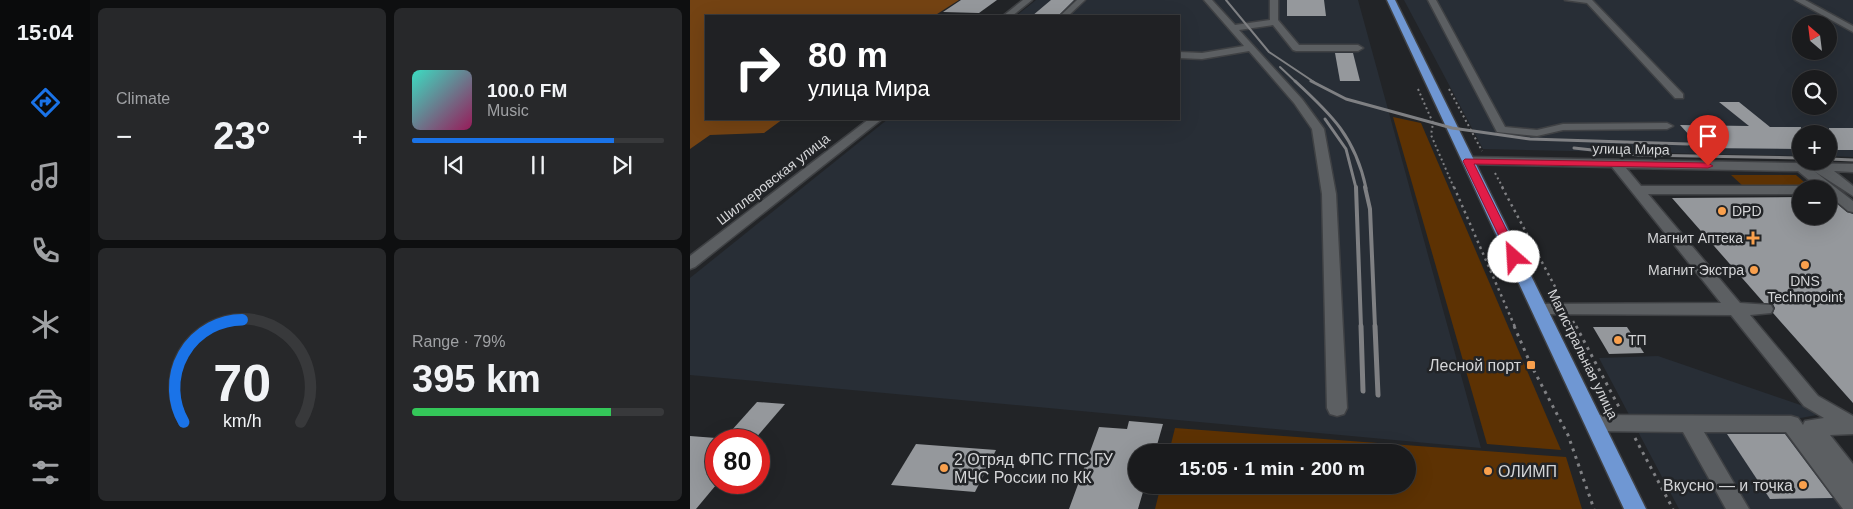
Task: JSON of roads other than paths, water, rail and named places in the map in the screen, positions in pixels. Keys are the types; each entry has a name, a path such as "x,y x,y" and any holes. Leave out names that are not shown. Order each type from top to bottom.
{"highway":[{"name":"Магистральная улица","path":"1391,0 1635,509"}],"street":[{"path":"1008,15 1028,0"},
{"path":"1065,15 1081,0"},
{"path":"1208,0 1298,101 1318,130 1329,194 1337,408"},
{"path":"1274,0 1272,5 1275,22 1296,48 1358,48"},
{"path":"1432,0 1501,130 1538,133 1563,126 1667,126"},
{"path":"1569,0 1588,1 1679,96"},
{"path":"1799,0 1853,29"},
{"path":"1232,28 1275,22"},
{"path":"1180,55 1202,56 1250,48"},
{"name":"Шиллеровская улица","path":"690,264 875,120"},
{"name":"улица Мира","path":"1468,161 1792,167"},
{"path":"1616,164 1811,401 1853,426 1812,427 1853,480"},
{"name":"улица Мира","path":"1837,168 1853,168"},
{"path":"1805,170 1817,180"},
{"path":"1824,170 1853,192"},
{"path":"1637,190 1792,190"},
{"path":"1837,195 1853,208"},
{"path":"690,248 708,250"},
{"path":"1540,310 1765,309"},
{"path":"1595,423 1790,424 1853,504"},
{"path":"1688,424 1738,509"}],"railway":[{"path":"1226,0 1269,52 1314,82"},
{"path":"1280,67 1296,82"},
{"path":"1295,81 1331,116 1340,128 1355,155 1366,188"},
{"path":"1311,81 1346,99 1452,128 1530,139 1688,144"},
{"path":"1325,119 1346,149 1356,188"},
{"path":"1574,148 1638,155 1792,158"},
{"path":"1837,159 1853,160"},
{"path":"1356,187 1361,327"},
{"path":"1365,187 1370,209 1375,327"},
{"path":"1361,326 1363,391"},
{"path":"1375,326 1378,395"}],"place":[{"name":"DPD","path":"1722,211"},
{"name":"Магнит Аптека","path":"1753,238"},
{"name":"DNS Technopoint","path":"1805,265"},
{"name":"Магнит Экстра","path":"1754,270"},
{"name":"ТП","path":"1618,340"},
{"name":"Лесной порт","path":"1531,365"},
{"name":"2 Отряд ФПС ГПС ГУ МЧС России по КК","path":"944,468"},
{"name":"ОЛИМП","path":"1488,471"},
{"name":"Вкусно — и точка","path":"1803,485"}]}
